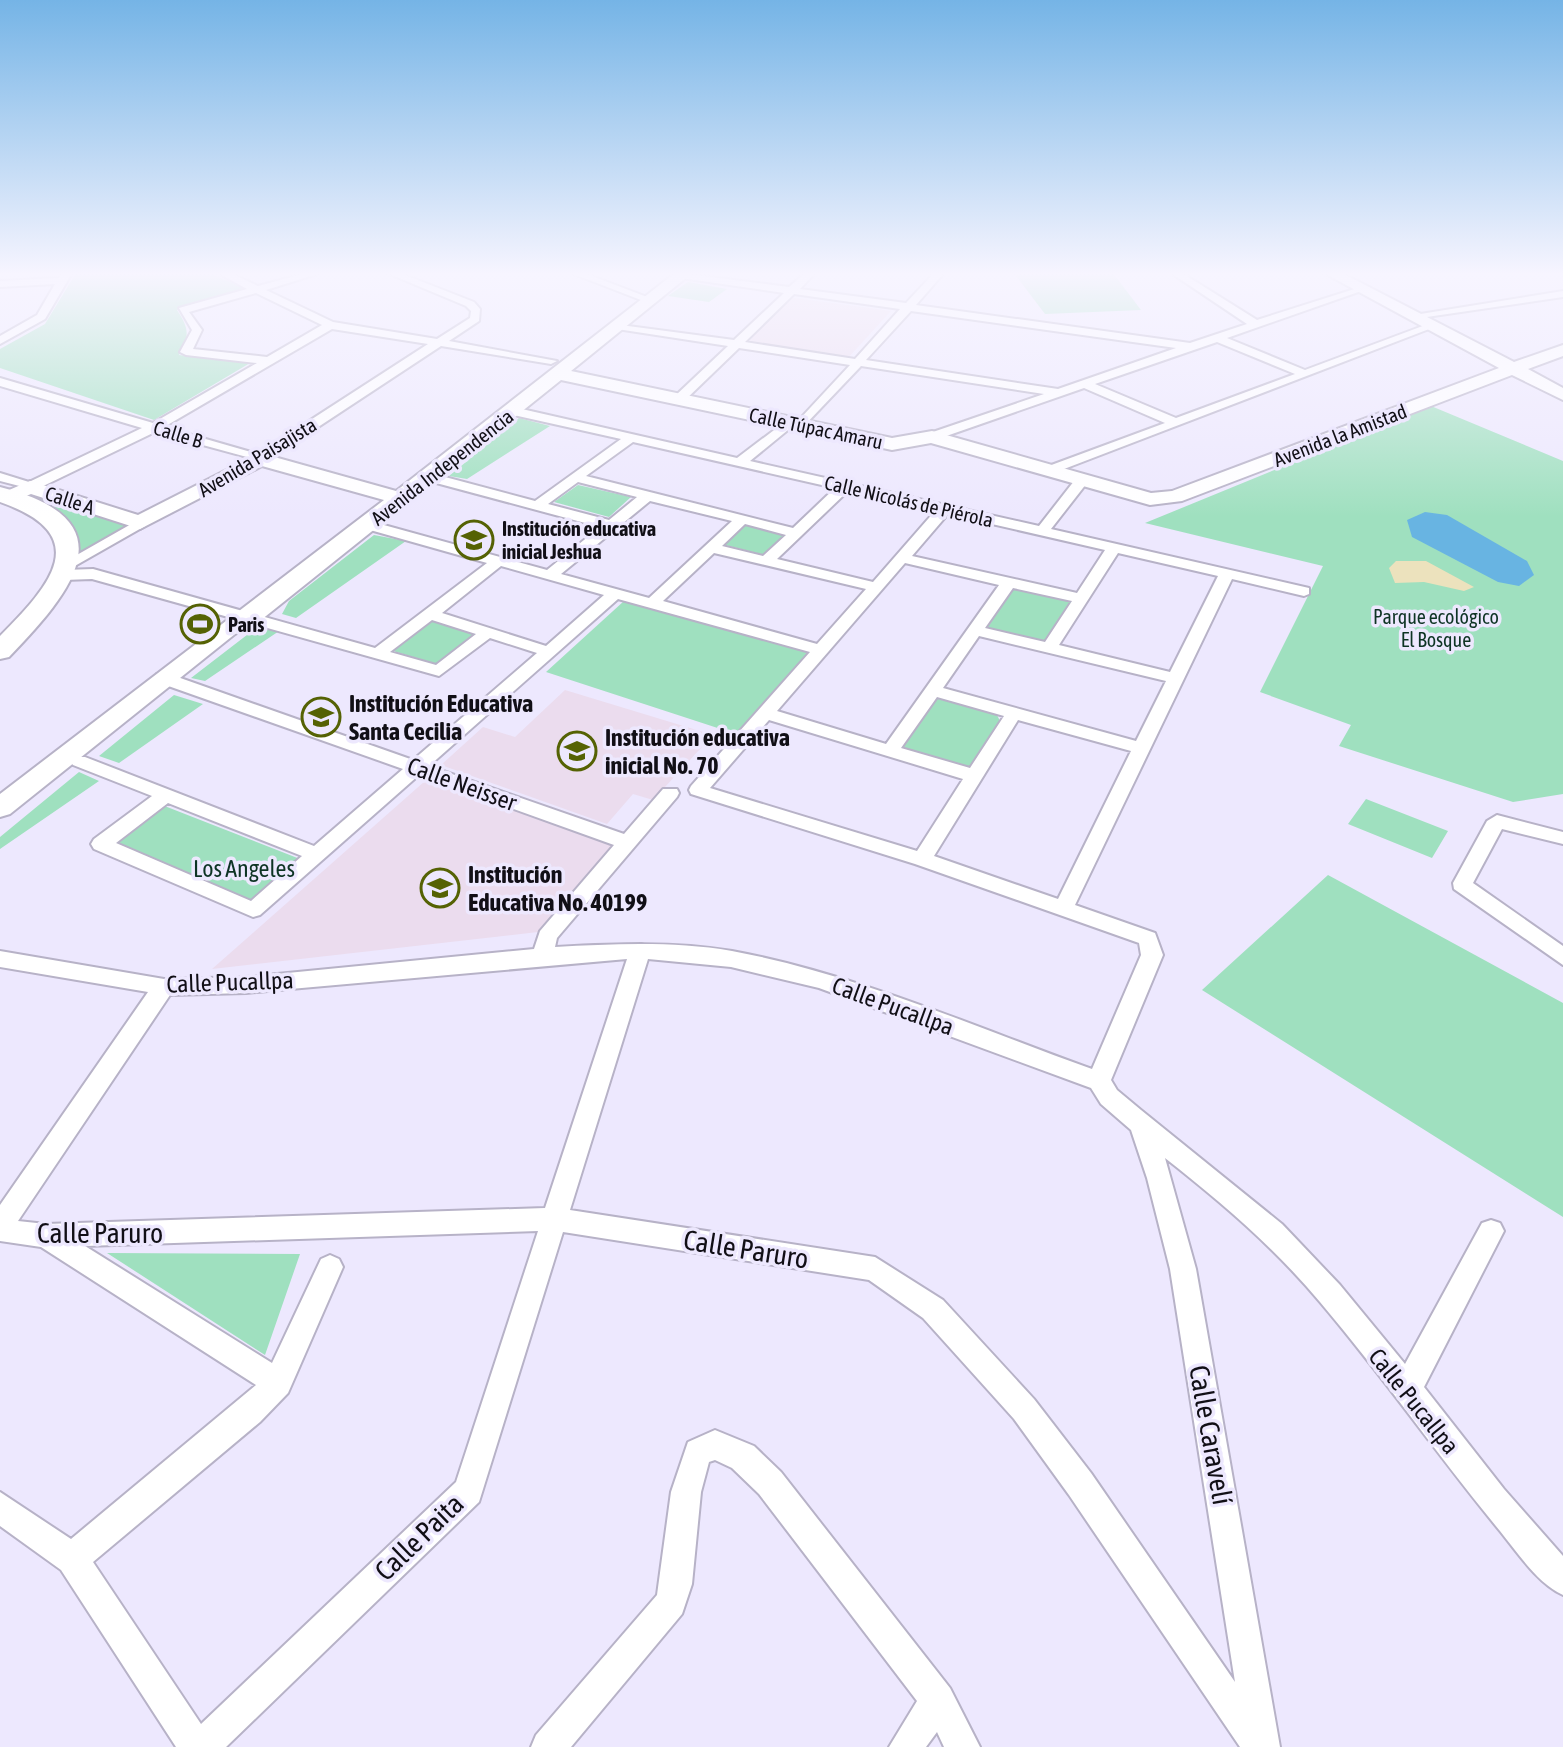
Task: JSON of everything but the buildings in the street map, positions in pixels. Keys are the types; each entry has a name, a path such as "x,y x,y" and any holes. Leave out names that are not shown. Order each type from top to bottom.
{"main road":[{"path":"0,651 45,602 66,569 68,540 55,520 10,489"}],"street":[{"path":"210,355 270,361"},
{"path":"10,489 155,427 281,355"},
{"name":"Avenida Paisajista","path":"66,569 140,523 260,459 421,355"},
{"path":"492,355 555,368"},
{"path":"379,493 555,368 568,355"},
{"name":"Avenida Independencia","path":"1,811 170,681 240,632 248,619 513,411 555,368 575,355"},
{"path":"679,399 727,355"},
{"path":"801,355 1058,393"},
{"path":"740,462 795,423 866,355"},
{"path":"932,437 1170,355"},
{"path":"1258,355 1305,374"},
{"path":"1051,470 1357,355"},
{"path":"1488,355 1563,395"},
{"name":"Avenida la Amistad","path":"1163,499 1552,355"},
{"name":"Calle Túpac Amaru","path":"555,368 679,399 892,444 932,437 1150,499 1163,499"},
{"path":"1084,384 1176,423"},
{"name":"Calle B","path":"3,385 402,499"},
{"name":"Calle Nicolás de Piérola","path":"513,411 1304,591"},
{"path":"538,505 632,437"},
{"path":"430,477 611,525"},
{"path":"576,478 796,533"},
{"path":"1042,532 1083,479"},
{"path":"766,561 846,486"},
{"name":"Calle A","path":"10,489 140,523"},
{"path":"551,574 648,495"},
{"path":"945,509 698,790 922,859 1148,938 1152,955 1099,1081"},
{"path":"652,603 741,520"},
{"path":"368,525 821,650"},
{"path":"709,547 875,587"},
{"path":"1051,646 1114,547"},
{"path":"902,558 1082,599"},
{"path":"378,654 500,560"},
{"path":"66,569 439,671 488,632"},
{"path":"1063,909 1227,573"},
{"path":"891,750 1009,582"},
{"path":"167,794 101,844 253,910 616,593"},
{"path":"430,614 549,652"},
{"path":"975,630 1175,678"},
{"name":"Avenida Independencia","path":"1,811 79,761 170,681"},
{"name":"Calle Neisser","path":"170,681 625,842"},
{"path":"934,691 1140,748"},
{"path":"764,713 975,776"},
{"path":"922,859 1014,713"},
{"path":"79,761 317,855"},
{"path":"543,956 547,936 670,793"},
{"path":"1563,838 1497,821 1463,883 1464,889 1563,957"},
{"name":"Calle Pucallpa","path":"0,959 164,987 246,985 543,956 640,950 731,959 823,981 1099,1081 1109,1097 1142,1126 1208,1174 1296,1255 1487,1493 1563,1579"},
{"name":"Calle Paita","path":"199,1747 468,1491 640,950"},
{"path":"0,1228 164,987"},
{"name":"Calle Caravelí","path":"1142,1126 1160,1178 1183,1269 1262,1747"},
{"name":"Calle Paruro","path":"0,1228 46,1236 554,1219 875,1269 933,1309 1024,1409 1071,1471 1262,1747"},
{"path":"1407,1390 1491,1231"},
{"path":"46,1236 278,1383"},
{"path":"72,1559 250,1412 278,1383 330,1267"},
{"path":"548,1747 671,1603 676,1585 681,1508 687,1478 698,1452 715,1445 743,1457 770,1483 938,1700 963,1747"},
{"path":"0,1507 72,1559 199,1747"},
{"path":"906,1747 938,1700"}],"shaded area":[{"path":"819,355 851,355 847,359"},
{"name":"Institución educativa inicial No. 70","path":"565,690 713,735 653,800 633,794 607,824 441,765 483,727 515,737"},
{"name":"Institución Educativa No. 40199","path":"425,781 617,844 538,932 212,969"}],"green space":[{"path":"0,355 179,355 250,363 154,420 0,368"},
{"name":"Parque ecológico El Bosque","path":"1431,406 1563,461 1563,794 1513,802 1339,746 1351,725 1260,692 1323,566 1145,523"},
{"path":"519,418 550,426 467,479 449,476"},
{"path":"578,485 631,497 609,517 554,502"},
{"path":"31,493 129,524 79,553 71,532 60,516 44,505 23,497"},
{"path":"745,525 786,536 765,555 725,545"},
{"path":"374,535 406,541 296,618 282,614 289,601"},
{"path":"1015,587 1073,600 1045,643 987,628"},
{"path":"624,601 809,652 736,734 546,672"},
{"path":"432,620 475,633 437,664 393,651"},
{"path":"265,621 285,627 205,681 191,678"},
{"path":"174,695 203,704 119,763 99,756"},
{"path":"934,698 996,713 1000,721 970,766 958,767 904,752 900,745"},
{"path":"79,772 99,781 0,849 0,837"},
{"path":"1366,799 1448,831 1432,858 1348,824"},
{"name":"Los Angeles","path":"162,805 300,859 250,901 112,841"},
{"path":"1328,875 1563,1003 1563,1217 1202,990"},
{"path":"107,1253 300,1254 265,1355"}],"sand":[{"path":"1396,561 1426,561 1474,587 1464,591 1424,582 1395,583 1389,568"}],"water":[{"path":"1425,512 1447,515 1527,561 1534,575 1519,586 1498,582 1412,537 1407,520"}],"place":[{"name":"Institución educativa inicial Jeshua","path":"474,540"},
{"name":"Paris","path":"200,624"},
{"name":"Institución Educativa Santa Cecilia","path":"321,717"},
{"name":"Institución educativa inicial No. 70","path":"577,751"},
{"name":"Institución Educativa No. 40199","path":"440,888"}]}
